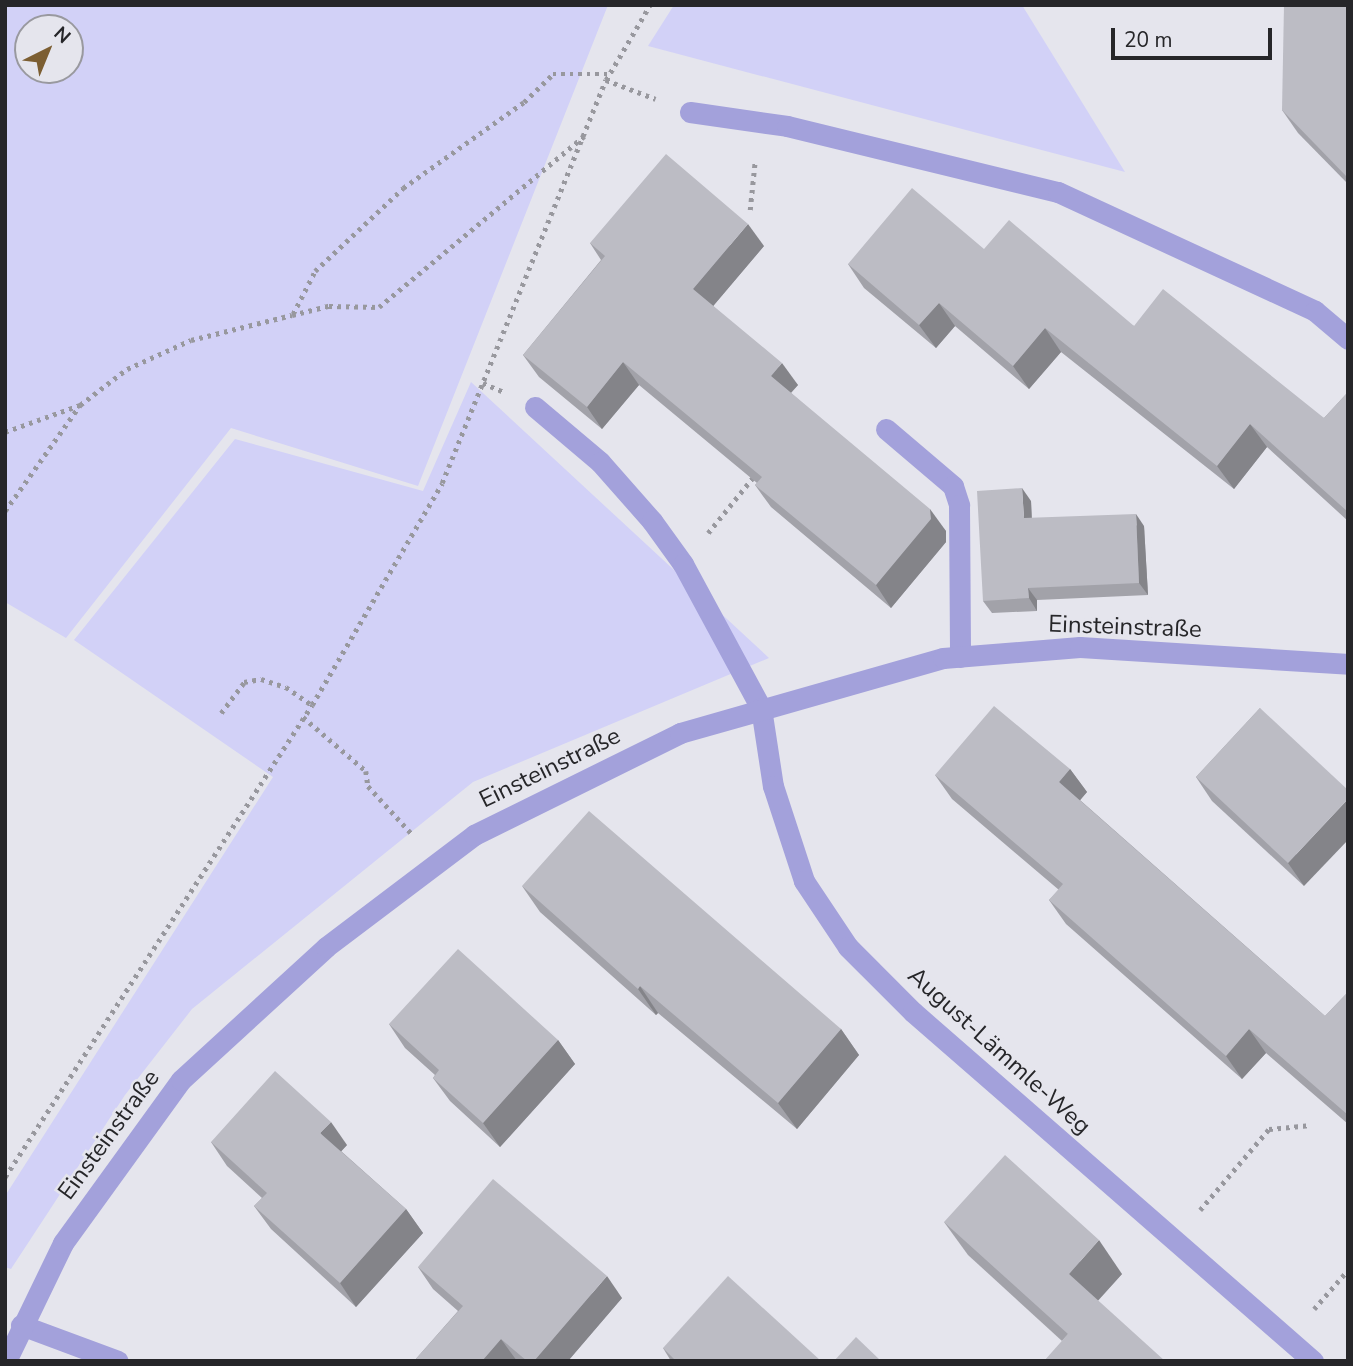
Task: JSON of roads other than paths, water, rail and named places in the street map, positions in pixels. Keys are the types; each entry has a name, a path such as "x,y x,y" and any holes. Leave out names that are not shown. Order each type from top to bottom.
{"street":[{"path":"690,112 758,122 1058,192 1315,311 1348,339"},
{"name":"August-Lämmle-Weg","path":"535,407 600,462 683,564 761,708 773,786 804,881 848,947 913,1012 1313,1361"},
{"path":"886,429 953,486 959,505 960,657"},
{"name":"Einsteinstraße","path":"6,1361 21,1325 63,1243 181,1080 326,947 474,835 680,733 761,708 960,657 1080,647 1348,664"},
{"path":"21,1325 118,1361"}]}
